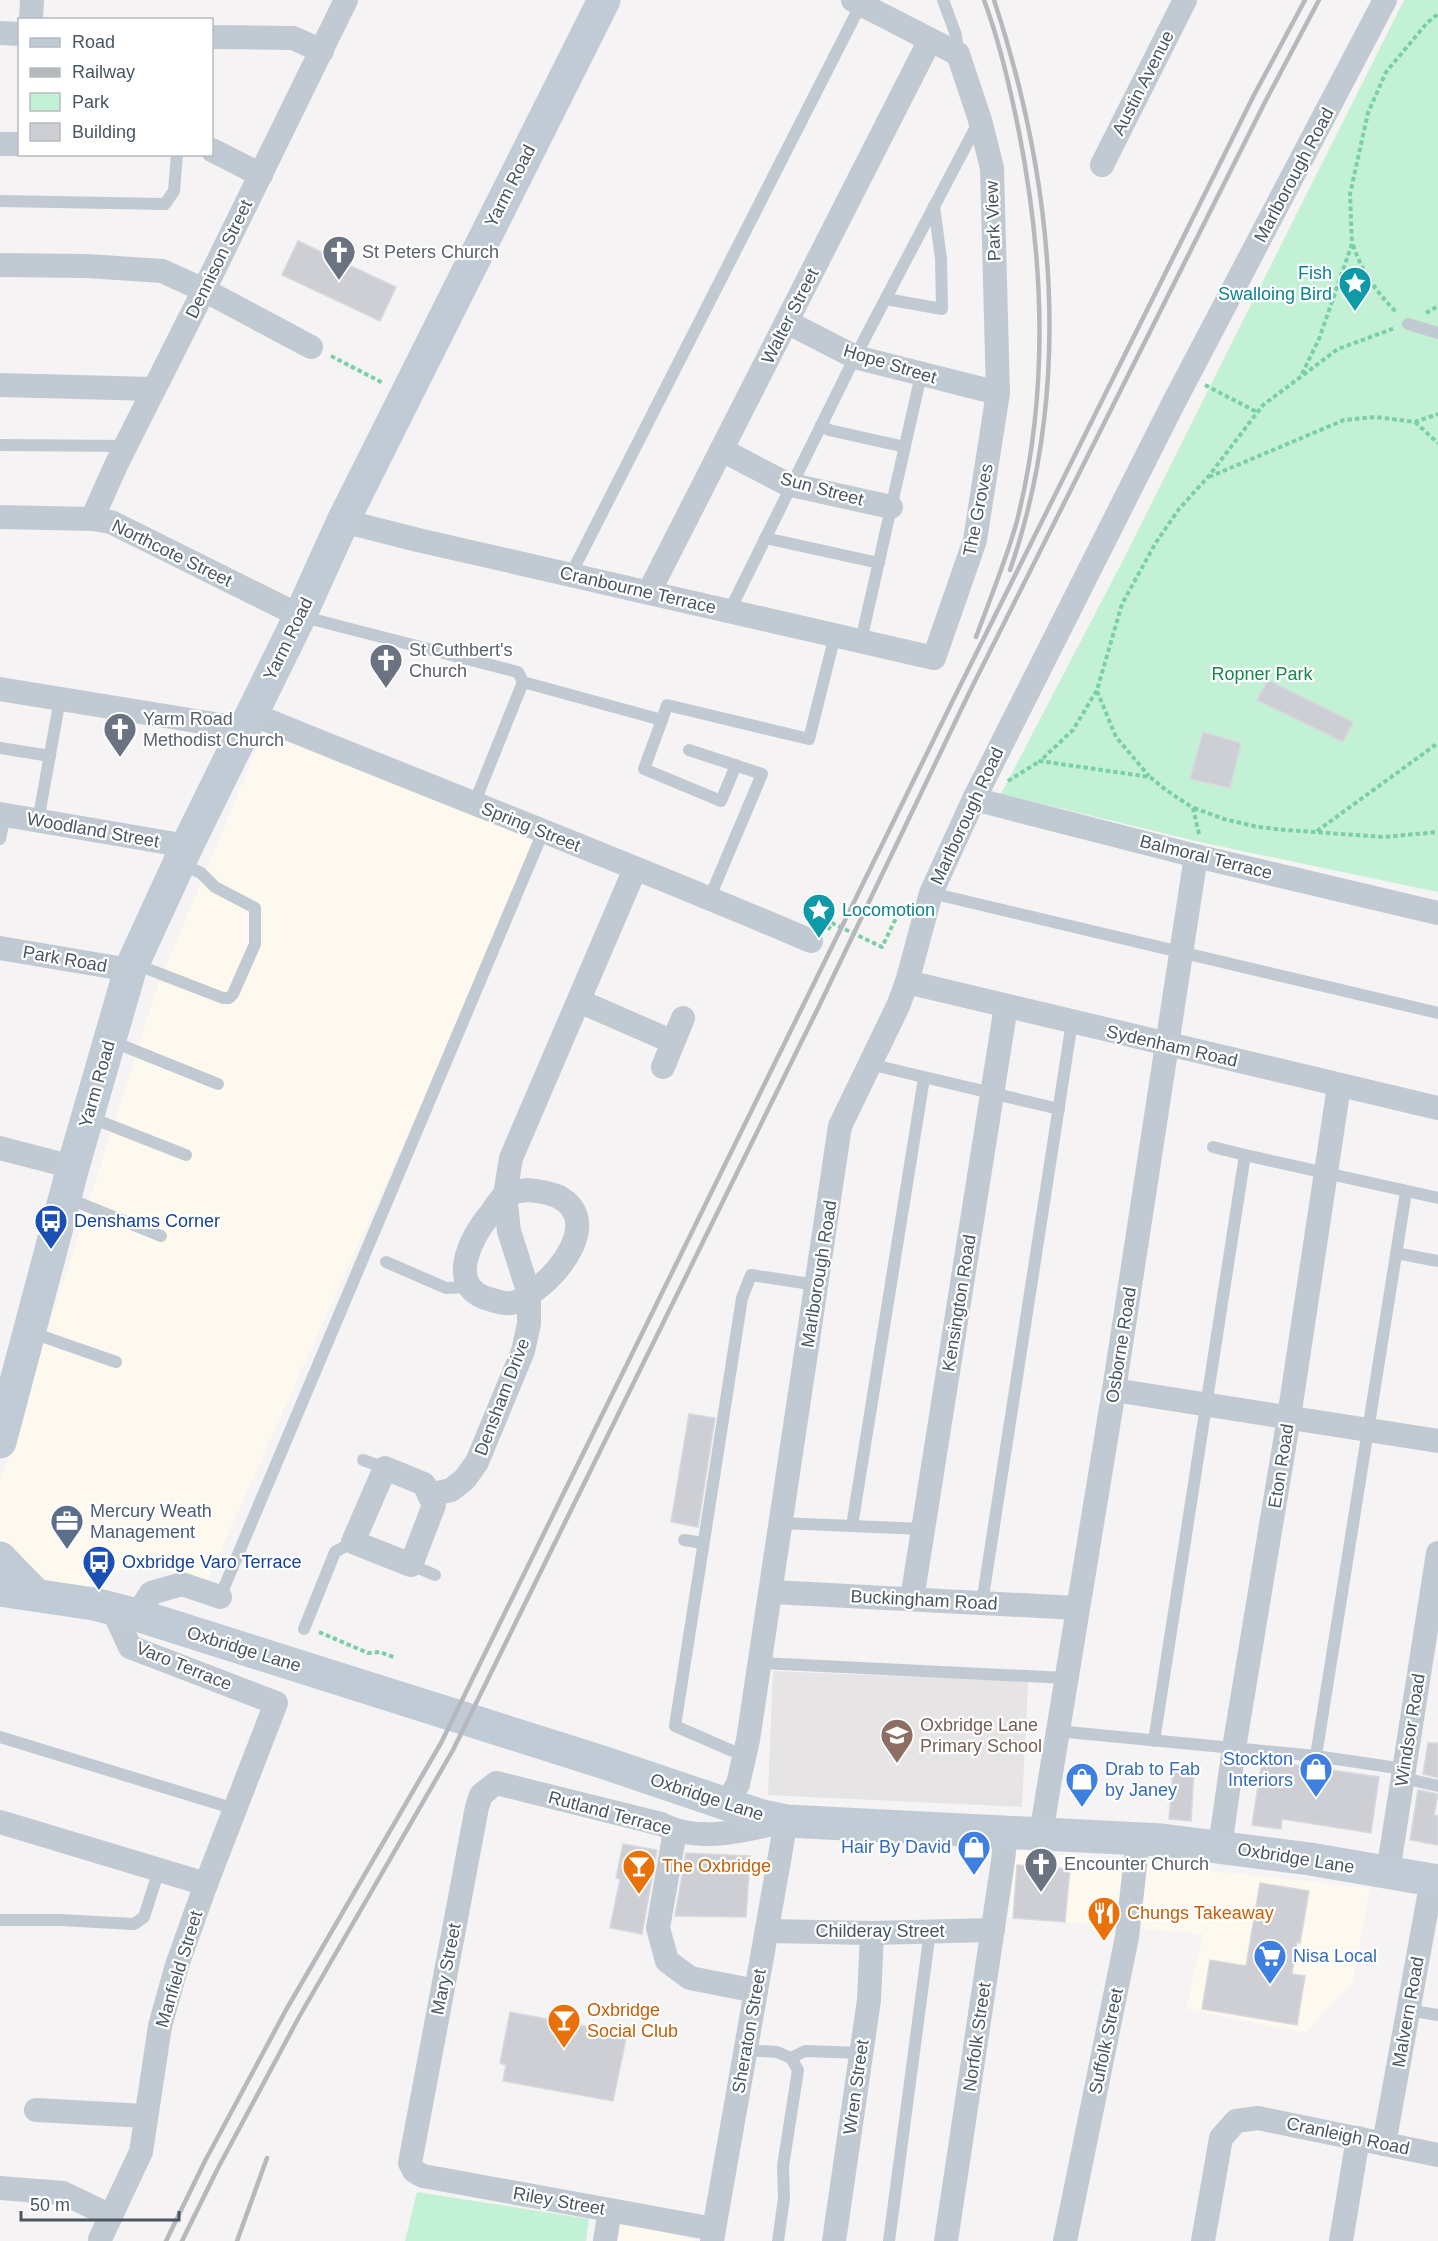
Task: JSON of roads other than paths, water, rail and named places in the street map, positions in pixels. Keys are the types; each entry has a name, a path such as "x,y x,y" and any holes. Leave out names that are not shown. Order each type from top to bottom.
{"street":[{"path":"32,0 32,18"},
{"name":"Dennison Street","path":"92,519 125,446 261,176 346,0"},
{"name":"Yarm Road","path":"0,1442 88,1117 132,967 183,854 300,616 343,521 604,0"},
{"name":"Austin Avenue","path":"1102,165 1185,0"},
{"name":"Marlborough Road","path":"726,1819 738,1784 744,1756 772,1592 840,1126 907,982 931,892 974,799 1173,404 1385,0"},
{"path":"857,2 958,54"},
{"path":"0,33 18,34"},
{"path":"213,37 293,38 322,51"},
{"name":"Walter Street","path":"650,592 930,40"},
{"name":"Park View","path":"958,54 980,120 992,168 998,393"},
{"path":"0,144 18,144"},
{"path":"213,151 261,176"},
{"path":"0,265 87,266 162,271 204,290 311,347"},
{"name":"Hope Street","path":"787,322 855,357 998,393"},
{"path":"0,385 153,389"},
{"name":"The Groves","path":"934,658 975,540 998,393"},
{"name":"Sun Street","path":"722,450 791,485 891,507"},
{"name":"Northcote Street","path":"2,522 92,519 111,522 300,616"},
{"name":"Cranbourne Terrace","path":"343,521 934,658"},
{"name":"Spring Street","path":"0,689 60,699 248,721 474,804 710,897 811,941"},
{"name":"Balmoral Terrace","path":"974,799 1196,856 1438,913"},
{"name":"Woodland Street","path":"2,815 183,854"},
{"name":"Osborne Road","path":"1041,1834 1114,1390 1196,856"},
{"name":"Densham Drive","path":"429,1495 451,1490 465,1479 477,1462 524,1351 529,1324 529,1294 509,1231 505,1195 512,1158 635,869"},
{"name":"Park Road","path":"0,948 132,967"},
{"name":"Sydenham Road","path":"907,982 1438,1108"},
{"path":"579,1001 673,1042"},
{"name":"Kensington Road","path":"912,1599 1006,1006"},
{"path":"663,1067 683,1018"},
{"name":"Eton Road","path":"1220,1847 1234,1748 1289,1418 1339,1086"},
{"path":"0,1148 70,1183"},
{"path":"528,1190 546,1192 560,1197 576,1218 575,1238 566,1259 547,1283 512,1303 488,1299 470,1287 464,1271 467,1256 485,1220 505,1195 528,1190"},
{"path":"1114,1390 1438,1441"},
{"path":"374,1464 424,1484 429,1495 434,1505 411,1565 353,1542 374,1464"},
{"name":"Windsor Road","path":"1388,1872 1438,1553"},
{"path":"0,1558 36,1595"},
{"path":"124,1612 151,1593 182,1584 220,1597"},
{"name":"Oxbridge Lane","path":"0,1590 124,1612 320,1672 726,1819 762,1816 786,1821 1138,1839 1310,1858 1435,1880"},
{"name":"Buckingham Road","path":"772,1592 1077,1608"},
{"name":"Varo Terrace","path":"124,1612 130,1647 276,1703"},
{"name":"Manfield Street","path":"100,2239 141,2152 160,2026 177,1965 276,1703"},
{"name":"Rutland Terrace","path":"496,1783 661,1824 675,1831 726,1819"},
{"name":"Mary Street","path":"410,2163 477,1807 481,1795 496,1783"},
{"name":"Sheraton Street","path":"713,2235 786,1821"},
{"path":"0,1822 206,1884"},
{"path":"675,1831 658,1928 667,1961 690,1978 756,1991"},
{"name":"Norfolk Street","path":"946,2241 1006,1833"},
{"name":"Suffolk Street","path":"1065,2241 1127,1937 1138,1839"},
{"name":"Malvern Road","path":"1384,2144 1408,2010 1435,1880"},
{"name":"Childeray Street","path":"767,1930 872,1933 993,1930"},
{"name":"Wren Street","path":"834,2241 869,2000 872,1933"},
{"path":"36,2110 146,2116"},
{"name":"Cranleigh Road","path":"1203,2241 1221,2138 1236,2121 1258,2118 1438,2155"},
{"path":"1341,2241 1358,2138"},
{"name":"Riley Street","path":"410,2163 414,2171 423,2176 610,2210 713,2235"},
{"path":"0,2188 63,2193 111,2216"},
{"path":"605,2241 610,2210"}],"lane":[{"path":"943,0 956,34 958,54"},
{"path":"572,574 857,2"},
{"path":"729,612 855,357 980,120"},
{"path":"0,201 165,204 174,191 177,156"},
{"path":"886,299 942,309 941,259 934,206"},
{"path":"1408,324 1438,333"},
{"path":"861,641 921,375"},
{"path":"821,425 829,430 905,447"},
{"path":"0,445 125,446"},
{"path":"765,538 879,562"},
{"path":"300,616 518,672 523,682 662,720"},
{"path":"736,765 721,801 644,769 667,705 809,739 835,635"},
{"path":"474,804 523,682"},
{"path":"38,821 60,699"},
{"path":"0,748 50,756"},
{"path":"689,750 762,774 710,897"},
{"path":"0,839 2,815"},
{"path":"220,1597 372,1232 543,832"},
{"path":"132,967 223,998 229,998 233,994 255,944 255,908 216,887 183,854"},
{"path":"931,892 1438,1013"},
{"path":"982,1603 1072,1022"},
{"path":"110,1040 218,1084"},
{"path":"870,1064 1059,1109"},
{"path":"852,1526 924,1078"},
{"path":"88,1117 186,1155"},
{"path":"1213,1148 1438,1198"},
{"path":"1154,1741 1245,1155"},
{"path":"70,1183 161,1236"},
{"path":"1316,1756 1406,1192"},
{"path":"1396,1253 1438,1261"},
{"path":"386,1262 446,1288 470,1287"},
{"path":"744,1756 675,1726 703,1543 742,1298 751,1275 817,1285"},
{"path":"29,1332 116,1362"},
{"path":"781,1523 923,1529"},
{"path":"684,1540 703,1543"},
{"path":"308,1629 335,1552 353,1542"},
{"path":"411,1565 435,1575"},
{"path":"760,1663 1066,1678"},
{"path":"1057,1731 1316,1756 1403,1774 1438,1786"},
{"path":"0,1737 235,1809"},
{"path":"0,1920 134,1924 144,1917 159,1870"},
{"path":"889,2241 930,1931"},
{"path":"1408,2010 1438,2015"},
{"path":"745,2050 777,2052 791,2058 798,2070 783,2166 784,2198 778,2241"},
{"path":"791,2058 805,2051 861,2053"}],"railway":[{"path":"976,637 1013,536 1027,473 1034,425 1039,327 1034,229 1019,132 995,32 984,0"},
{"path":"994,0 1015,69 1031,140 1042,212 1048,284 1049,357 1043,429 1030,500 1010,570"},
{"path":"166,2241 205,2161 286,2010 441,1743 959,688 1254,95 1305,0"},
{"path":"182,2241 218,2168 299,2017 453,1750 821,1002 971,689 1265,102 1319,0"},
{"path":"237,2241 267,2158"}],"place":[{"name":"St Peters Church","path":"339,281"},
{"name":"Fish Swalloing Bird","path":"1355,312"},
{"name":"St Cuthbert's Church","path":"386,689"},
{"name":"Yarm Road Methodist Church","path":"120,758"},
{"name":"Locomotion","path":"819,939"},
{"name":"Denshams Corner","path":"51,1250"},
{"name":"Mercury Weath Management","path":"67,1550"},
{"name":"Oxbridge Varo Terrace","path":"99,1591"},
{"name":"Oxbridge Lane Primary School","path":"897,1764"},
{"name":"Stockton Interiors","path":"1316,1798"},
{"name":"Drab to Fab by Janey","path":"1082,1808"},
{"name":"Hair By David","path":"974,1876"},
{"name":"Encounter Church","path":"1041,1893"},
{"name":"The Oxbridge","path":"639,1895"},
{"name":"Chungs Takeaway","path":"1104,1942"},
{"name":"Nisa Local","path":"1270,1985"},
{"name":"Oxbridge Social Club","path":"564,2049"}],"park label":[{"name":"Ropner Park","path":"1262,674"}]}
